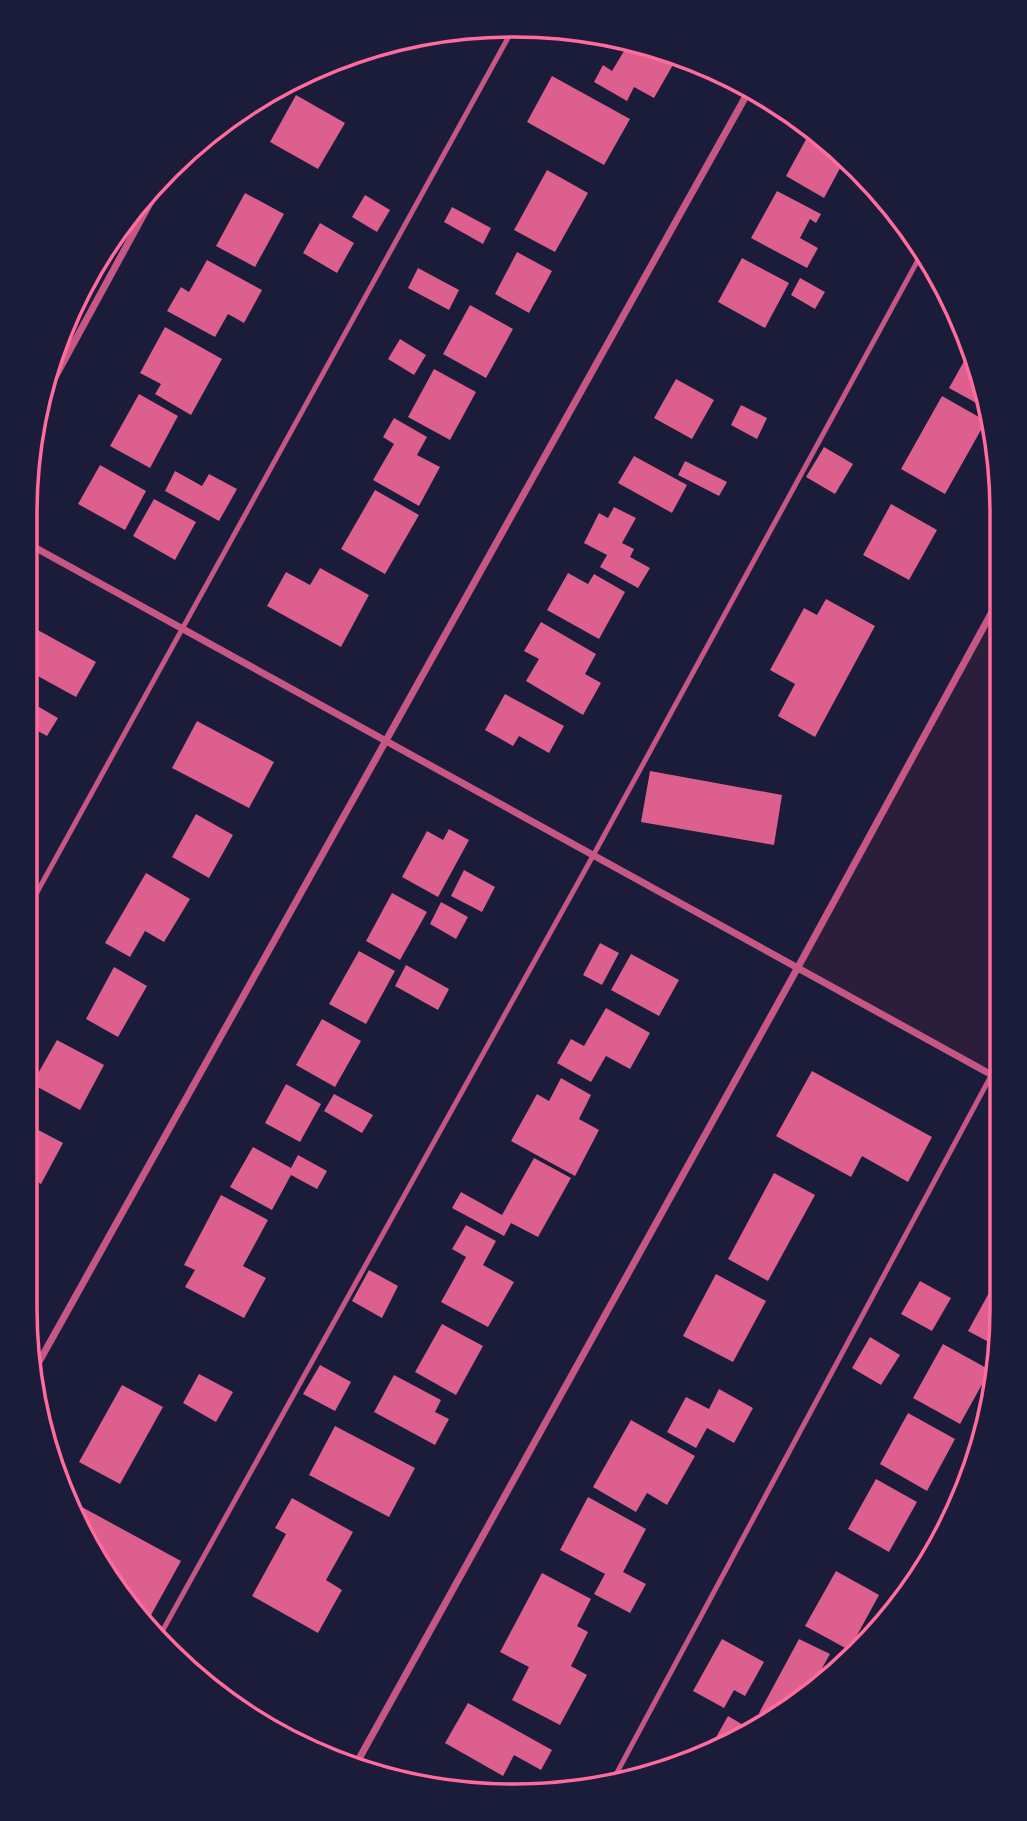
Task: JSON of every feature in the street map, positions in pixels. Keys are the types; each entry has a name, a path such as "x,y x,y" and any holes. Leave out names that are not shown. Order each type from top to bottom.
{"street":[{"path":"40,1360 745,97"},
{"path":"59,370 147,209"},
{"path":"37,548 990,1074"},
{"path":"359,1759 990,615"}],"lane":[{"path":"37,892 508,37"},
{"path":"163,1630 594,854 917,261"},
{"path":"617,1773 990,1079"}],"shaded area":[{"path":"990,616 990,1074 797,969"}],"building":[{"path":"625,50 673,64 654,98 634,87 627,101 594,82 603,65 612,71"},
{"path":"552,76 630,119 604,165 527,122"},
{"path":"296,95 345,123 318,169 270,142"},
{"path":"807,138 841,167 824,198 786,176"},
{"path":"547,170 588,193 555,252 514,230"},
{"path":"777,191 821,214 816,223 810,219 800,238 818,248 807,268 751,238"},
{"path":"245,193 284,214 255,267 216,246"},
{"path":"365,195 390,210 377,232 352,217"},
{"path":"452,207 491,228 483,244 444,222"},
{"path":"320,223 354,243 337,273 303,253"},
{"path":"517,252 552,271 529,313 495,294"},
{"path":"742,258 789,283 765,328 718,302"},
{"path":"207,260 262,290 244,323 228,314 215,337 167,311 181,287 189,292"},
{"path":"418,268 459,290 449,310 408,288"},
{"path":"800,278 825,292 815,309 791,295"},
{"path":"470,305 513,329 486,378 443,354"},
{"path":"165,327 222,359 191,415 155,394 161,384 140,373"},
{"path":"400,339 426,355 414,375 388,359"},
{"path":"965,360 977,403 949,388"},
{"path":"434,369 476,392 450,440 408,417"},
{"path":"676,379 714,400 692,439 654,418"},
{"path":"139,394 178,416 150,468 110,446"},
{"path":"942,396 981,418 982,428 945,494 901,469"},
{"path":"741,405 767,418 757,439 731,425"},
{"path":"394,418 427,437 417,455 440,467 419,506 373,480 394,444 383,437"},
{"path":"824,447 853,464 835,494 806,477"},
{"path":"634,456 687,485 672,513 618,483"},
{"path":"685,461 727,482 719,496 678,475"},
{"path":"100,465 146,491 125,530 78,504"},
{"path":"175,471 202,486 209,474 237,489 219,521 165,491"},
{"path":"375,490 419,515 385,574 341,549"},
{"path":"154,499 196,522 175,560 133,536"},
{"path":"891,504 937,530 909,580 863,555"},
{"path":"614,507 636,518 622,543 634,549 630,557 650,568 638,588 600,567 607,555 584,543 599,513 608,518"},
{"path":"320,568 369,595 341,647 267,606 286,572 310,585"},
{"path":"568,573 588,584 594,574 625,592 599,639 547,610"},
{"path":"826,599 875,626 815,737 778,716 795,684 770,670 804,608 817,615"},
{"path":"541,622 596,654 585,674 601,683 583,715 526,681 539,659 524,651"},
{"path":"37,630 96,662 76,697 37,676"},
{"path":"505,694 564,726 549,753 519,736 513,746 485,730"},
{"path":"37,706 58,718 47,736 37,731"},
{"path":"197,721 274,762 249,808 172,768"},
{"path":"650,771 782,795 774,845 641,822"},
{"path":"196,814 233,835 209,878 172,857"},
{"path":"449,829 469,840 438,897 402,877 427,831 443,840"},
{"path":"464,870 495,887 482,912 451,896"},
{"path":"146,873 190,899 164,942 145,931 130,957 105,943"},
{"path":"392,893 427,912 400,960 366,941"},
{"path":"441,902 468,917 456,939 430,924"},
{"path":"600,943 619,953 602,985 583,975"},
{"path":"359,951 395,971 366,1024 329,1004"},
{"path":"631,954 679,980 659,1016 611,990"},
{"path":"406,965 449,989 438,1010 395,986"},
{"path":"114,967 147,986 118,1037 86,1019"},
{"path":"606,1008 650,1033 630,1069 606,1056 591,1082 557,1063 571,1039 584,1046"},
{"path":"322,1019 361,1041 335,1087 296,1065"},
{"path":"57,1040 104,1065 80,1110 37,1087 37,1075"},
{"path":"812,1071 932,1137 908,1182 862,1156 851,1177 776,1136"},
{"path":"561,1078 591,1095 579,1119 599,1130 575,1176 511,1141 537,1094 549,1101"},
{"path":"286,1084 321,1104 300,1142 265,1123"},
{"path":"334,1094 373,1115 362,1133 324,1111"},
{"path":"37,1129 63,1143 41,1184 37,1182"},
{"path":"253,1147 291,1168 298,1155 327,1171 317,1189 291,1175 272,1210 230,1187"},
{"path":"534,1158 571,1178 538,1237 511,1223 504,1236 452,1208 461,1192 502,1215"},
{"path":"774,1173 815,1195 768,1281 728,1259"},
{"path":"221,1195 268,1220 243,1266 266,1278 244,1318 185,1287 195,1270 184,1265"},
{"path":"466,1225 496,1241 483,1265 514,1282 488,1327 441,1302 466,1257 452,1249"},
{"path":"369,1270 398,1286 382,1318 352,1301"},
{"path":"716,1274 766,1301 733,1362 683,1336"},
{"path":"920,1281 951,1298 932,1331 901,1314"},
{"path":"990,1291 989,1342 968,1331"},
{"path":"442,1324 483,1346 456,1395 415,1372"},
{"path":"870,1337 900,1355 881,1385 852,1368"},
{"path":"943,1344 986,1368 984,1380 960,1424 913,1398"},
{"path":"320,1365 351,1382 335,1411 303,1394"},
{"path":"199,1374 233,1392 216,1422 183,1403"},
{"path":"394,1375 441,1400 435,1412 449,1419 435,1445 374,1412"},
{"path":"122,1385 163,1407 120,1484 79,1462"},
{"path":"719,1389 753,1408 734,1443 707,1428 696,1448 667,1432 686,1397 709,1409"},
{"path":"908,1413 955,1439 927,1491 880,1464"},
{"path":"631,1420 695,1456 667,1505 647,1493 636,1512 593,1487"},
{"path":"335,1426 415,1468 389,1517 309,1475"},
{"path":"876,1479 917,1502 889,1552 848,1529"},
{"path":"588,1497 646,1529 623,1572 646,1584 630,1613 594,1594 605,1574 560,1550"},
{"path":"292,1498 353,1532 326,1580 342,1590 318,1633 252,1596 286,1534 275,1528"},
{"path":"81,1506 181,1561 151,1615 117,1572"},
{"path":"836,1571 879,1595 853,1643 847,1649 805,1626"},
{"path":"542,1573 591,1599 577,1626 588,1632 571,1666 587,1675 560,1725 512,1700 529,1667 500,1652"},
{"path":"722,1639 764,1662 745,1696 734,1690 724,1708 693,1691"},
{"path":"799,1639 830,1654 819,1673 804,1686 761,1714 759,1713"},
{"path":"468,1703 552,1750 541,1770 514,1755 503,1776 445,1743"},
{"path":"728,1716 743,1725 724,1735 715,1739"}]}
